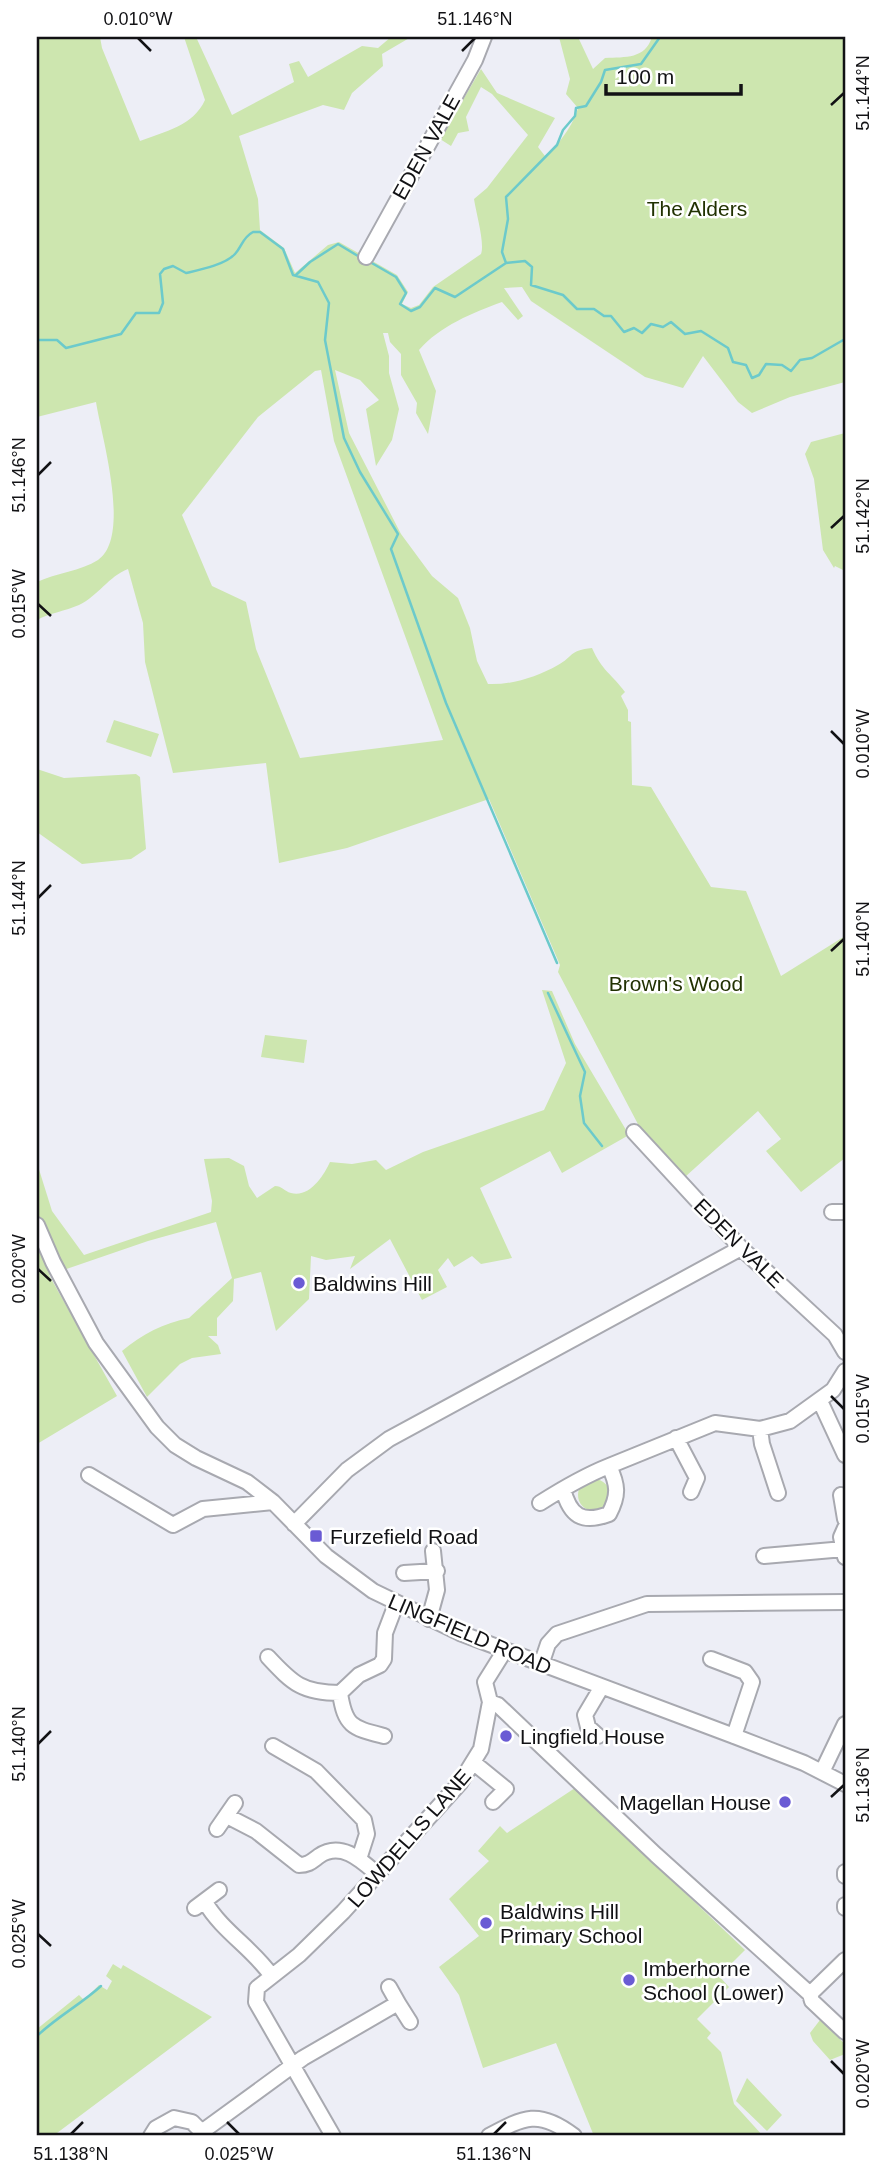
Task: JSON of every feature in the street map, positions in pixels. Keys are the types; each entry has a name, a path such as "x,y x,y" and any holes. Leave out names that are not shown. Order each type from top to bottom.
{"street":[{"name":"EDEN VALE","path":"366,257 475,60 484,37"},
{"name":"EDEN VALE","path":"634,1132 741,1248 835,1335 845,1352"},
{"name":"LINGFIELD ROAD","path":"37,1225 52,1262 96,1343 157,1427 175,1445 247,1482 273,1502 340,1568 396,1604 429,1619 601,1688 734,1735 845,1784"},
{"path":"294,1524 347,1470 389,1439 741,1248"},
{"path":"540,1503 609,1466 715,1423 760,1429 790,1420 834,1390 845,1371"},
{"path":"820,1401 845,1455"},
{"path":"760,1429 762,1444 778,1493"},
{"path":"676,1438 696,1478 691,1492"},
{"path":"563,1489 566,1504 573,1514 583,1519 609,1514 616,1501 617,1484 609,1466"},
{"path":"89,1475 173,1525 203,1509 273,1502"},
{"path":"841,1495 845,1518"},
{"path":"764,1556 845,1554 841,1537 845,1528"},
{"path":"429,1619 437,1590 433,1551"},
{"path":"404,1573 437,1571"},
{"path":"541,1665 548,1644 557,1634 647,1604 845,1602"},
{"path":"268,1657 289,1680 313,1693 340,1693 359,1675 380,1665 384,1658 385,1633 396,1604"},
{"name":"LOWDELLS LANE","path":"294,2065 254,1996 257,1988 308,1946 446,1800 474,1763 481,1749 491,1702 485,1682 505,1650"},
{"path":"711,1659 745,1672 752,1682 734,1735"},
{"path":"598,1736 588,1727 585,1715 601,1688"},
{"path":"340,1693 344,1716 355,1728 384,1737"},
{"path":"491,1702 498,1705 656,1855 810,1994 812,2001 845,2032"},
{"path":"822,1772 845,1724"},
{"path":"273,1746 316,1770 364,1820 368,1834 359,1858"},
{"path":"474,1763 506,1788 493,1802"},
{"path":"217,1829 231,1809 299,1865 312,1863 323,1854 335,1850 359,1858 377,1874"},
{"path":"219,1890 200,1905 258,1956 271,1975"},
{"path":"810,1994 845,1960"},
{"path":"389,1987 410,2022"},
{"path":"151,2136 156,2128 174,2118 192,2122 204,2134 294,2065 398,2003"},
{"path":"294,2065 333,2136"},
{"path":"489,2136 533,2117 550,2120 574,2136"}],"green space":[{"path":"37,37 100,37 140,141 186,122 205,100 184,37 196,37 232,115 294,82 289,64 299,61 308,77 362,46 378,48 391,37 411,37 382,54 383,66 352,93 344,110 323,105 239,136 258,199 260,230 284,248 295,273 328,245 339,242 397,275 408,292 402,304 411,308 419,305 433,287 481,254 481,235 474,199 487,188 528,135 492,94 481,87 466,117 469,131 458,133 451,146 440,139 481,69 497,93 555,118 538,147 545,156 565,134 578,108 566,94 570,79 559,37 578,37 593,69 605,58 627,57 640,53 652,37 845,37 845,382 790,397 752,413 738,402 703,356 683,388 645,377 531,301 522,287 504,288 523,316 518,320 502,302 447,327 419,350 436,391 428,434 416,413 417,403 401,375 401,354 390,342 388,333 383,333 389,356 389,373 399,409 392,440 376,466 366,409 379,400 360,380 335,370 349,433 401,534 432,576 458,598 470,628 477,661 488,684 515,682 533,677 558,665 575,652 592,648 603,667 625,692 621,696 628,710 628,721 631,722 632,785 651,787 711,887 746,891 781,976 845,936 845,1158 801,1192 766,1151 781,1139 758,1111 685,1177 640,1128 558,972 560,965 489,799 347,848 279,863 266,763 173,773 145,662 143,623 128,569 79,605 37,620 37,582 98,560 108,548 113,530 114,509 108,460 96,402 37,417","holes":["321,370 334,441 443,740 300,758 256,649 246,602 212,586 182,515 258,417 315,371"]},
{"path":"845,433 845,571 835,566 834,568 823,550 814,479 805,454 811,442"},
{"path":"114,720 159,734 151,757 106,742"},
{"path":"37,769 64,778 136,774 140,777 146,849 131,859 82,864 37,832"},
{"path":"542,990 552,991 575,1044 629,1135 562,1173 550,1151 480,1188 512,1258 481,1264 472,1256 454,1267 448,1258 438,1270 447,1287 422,1300 390,1239 350,1269 355,1256 326,1260 311,1256 309,1299 276,1331 261,1272 234,1279 233,1301 217,1318 217,1336 208,1336 218,1345 221,1354 192,1358 180,1364 147,1397 122,1351 154,1330 189,1318 232,1278 216,1222 148,1241 49,1275 117,1396 37,1444 37,1163 52,1211 84,1255 211,1212 212,1201 204,1159 229,1158 244,1166 249,1186 257,1198 275,1186 291,1193 304,1192 320,1179 330,1162 352,1164 376,1160 386,1170 423,1152 544,1110 566,1063"},
{"path":"265,1035 307,1040 304,1063 261,1057"},
{"path":"594,1479 606,1483 610,1495 606,1507 594,1511 582,1507 578,1495 582,1483"},
{"name":"Imberhorne School (Lower)","path":"575,1788 745,1950 719,1976 729,1987 697,2019 711,2033 707,2038 721,2052 734,2104 763,2136 594,2136 556,2043 483,2068 459,1995 439,1967 479,1936 449,1899 489,1861 478,1851 500,1826 507,1833"},
{"path":"113,1964 121,1969 123,1965 212,2017 53,2136 37,2136 37,2029 79,1995 84,2000 99,1985 107,1990 112,1981 106,1976"},
{"path":"820,2020 845,2044 845,2054 830,2060 813,2041 810,2033"},
{"path":"747,2078 782,2115 767,2131 736,2101"}],"waterway":[{"path":"506,263 502,252 508,219 506,197 557,145 563,130 575,116 576,108 586,106 605,70 641,64 660,37"},
{"path":"694,37 701,37"},
{"path":"37,340 57,340 66,348 121,334 136,313 159,313 163,303 160,274 164,269 173,266 186,273 219,264 231,258 253,232 260,232 283,249 293,275 318,282 329,303 325,340 344,438 360,472 398,534 391,549 446,703 557,963"},
{"path":"296,275 310,262 338,244 358,256"},
{"path":"370,262 396,277 406,293 400,304 411,311 420,307 435,288 455,297 506,263 525,261 532,267 531,285 563,295 577,309 594,309 604,316 611,316 624,332 634,328 642,333 651,324 663,327 671,322 685,334 701,331 728,348 733,362 746,365 752,378 759,375 766,364 782,365 791,371 800,360 812,358 845,339"},
{"path":"548,993 585,1072 580,1096 584,1123 602,1146"},
{"path":"37,2036 101,1986"}],"place":[{"name":"Baldwins Hill","path":"299,1283"},
{"name":"Furzefield Road","path":"316,1536"},
{"name":"Lingfield House","path":"506,1736"},
{"name":"Magellan House","path":"785,1802"},
{"name":"Baldwins Hill Primary School","path":"486,1923"},
{"name":"Imberhorne School (Lower)","path":"629,1980"}],"park label":[{"name":"The Alders","path":"697,208"},
{"name":"Brown's Wood","path":"676,983"}]}
